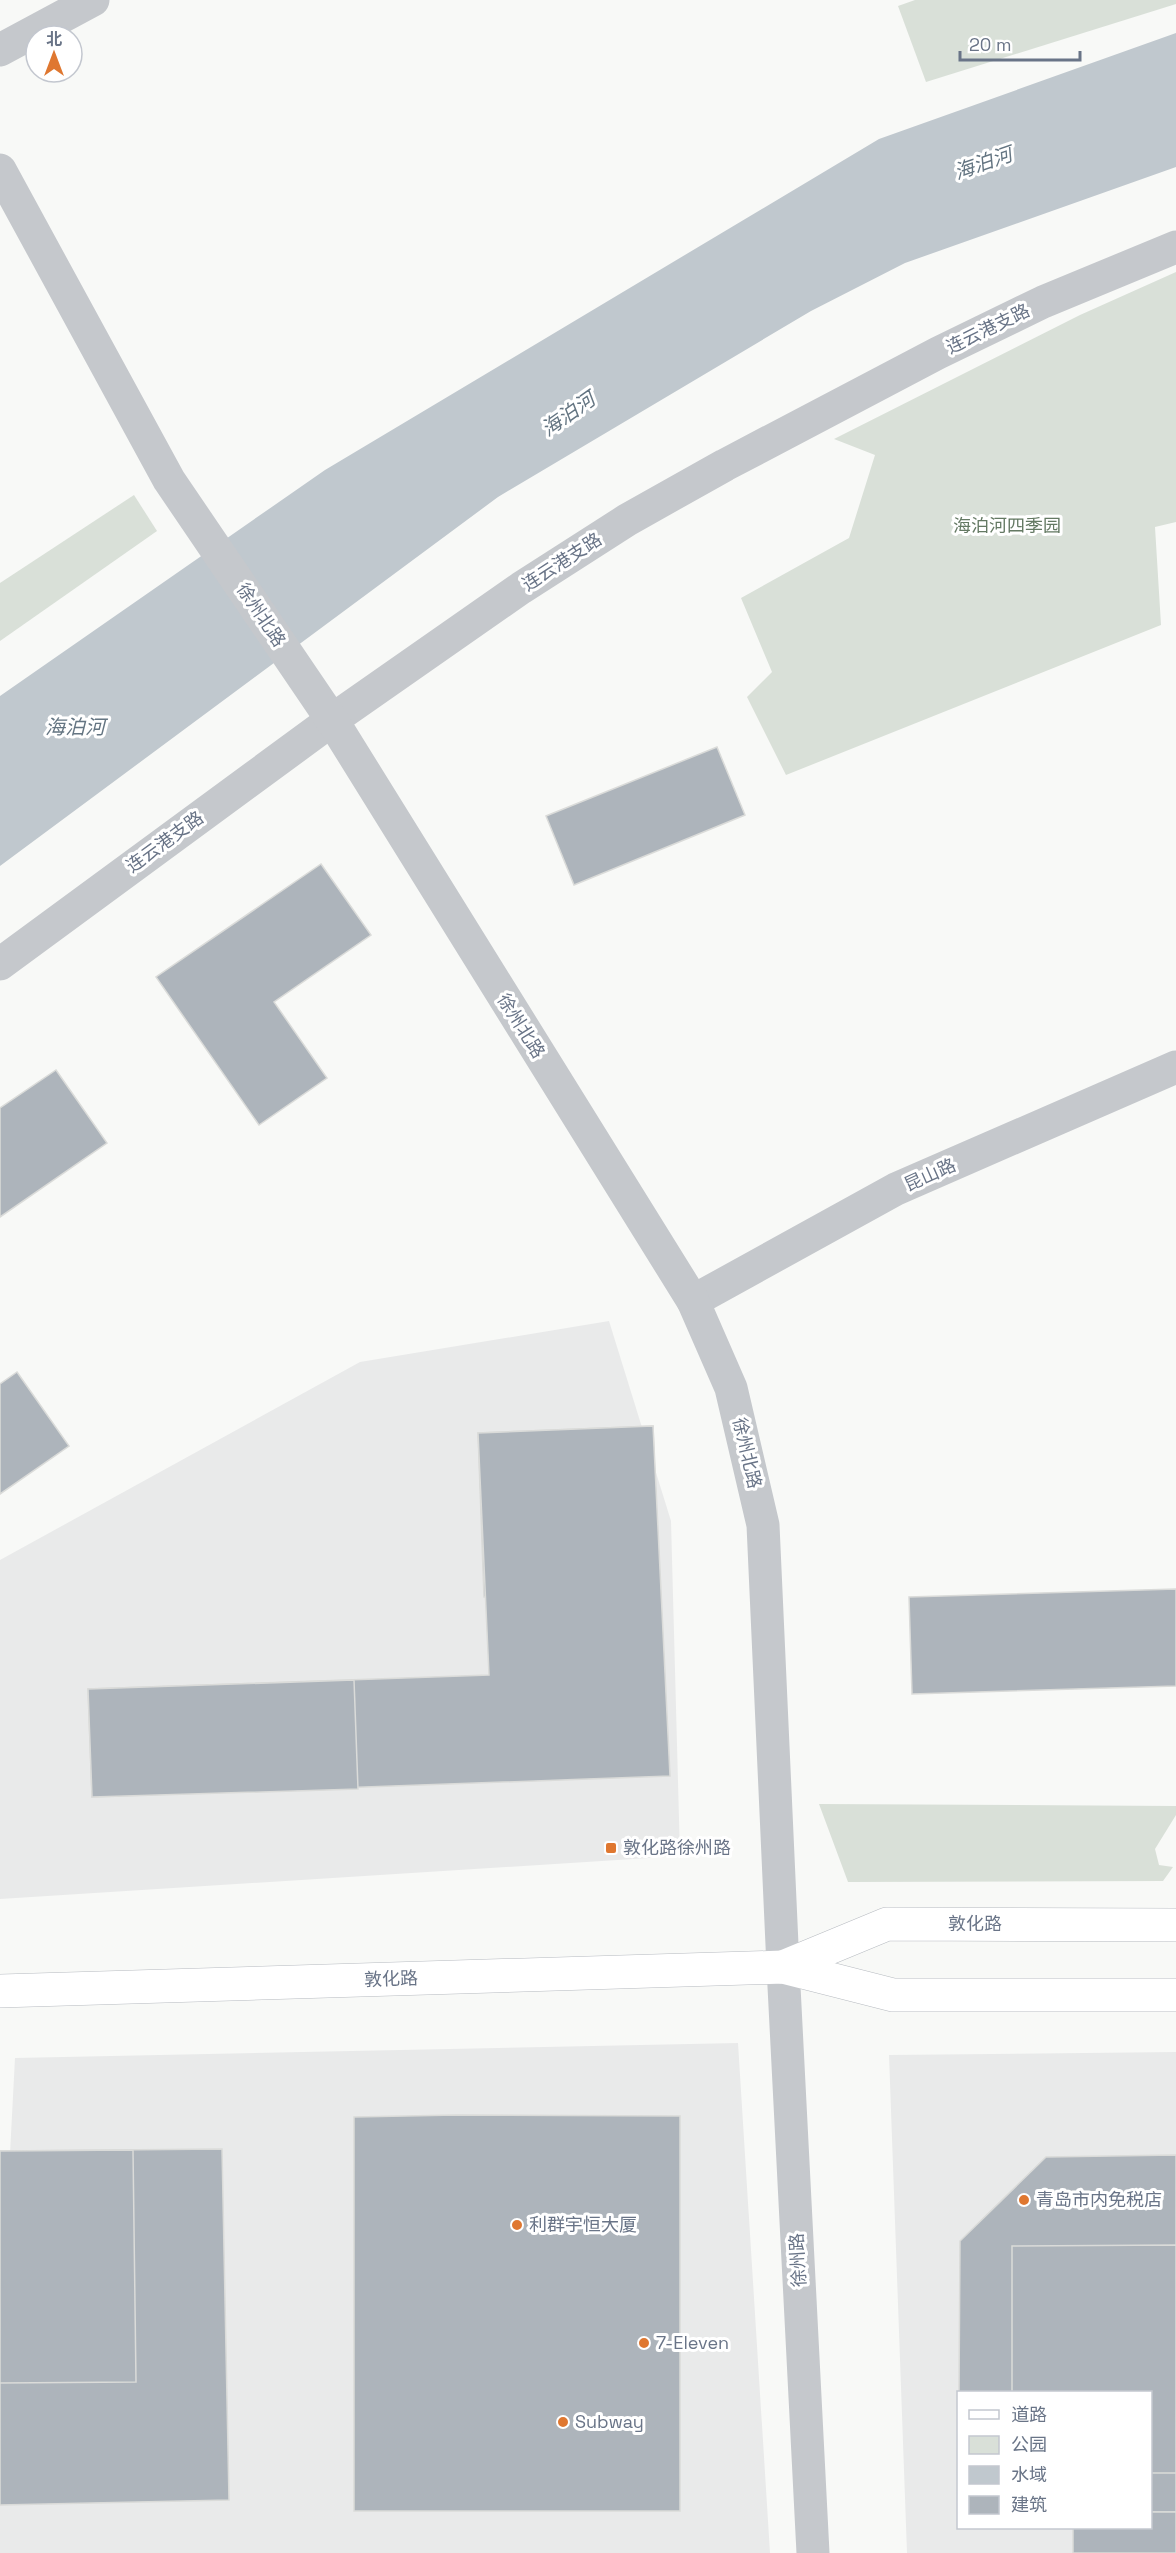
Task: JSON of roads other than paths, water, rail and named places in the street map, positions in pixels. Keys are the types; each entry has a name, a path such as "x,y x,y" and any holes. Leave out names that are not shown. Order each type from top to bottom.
{"main road":[{"name":"敦化路","path":"783,1967 887,1924 1176,1925"},
{"name":"敦化路","path":"0,1991 783,1967 893,1995 1176,1995"}],"street":[{"path":"0,50 93,0"},
{"name":"徐州北路","path":"0,170 169,480 332,720 693,1301 731,1388 763,1525 783,1967"},
{"name":"连云港支路","path":"0,964 332,720 521,588 627,520 725,465 938,353 1044,302 1176,247"},
{"name":"昆山路","path":"693,1301 896,1189 1176,1067"},
{"name":"徐州路","path":"783,1967 813,2553"}],"water":[{"name":"海泊河","path":"1176,33 1176,167 905,263 811,311 498,497 0,866 0,696 325,470 879,139"}],"place":[{"name":"敦化路徐州路","path":"611,1848"},
{"name":"青岛市内免税店","path":"1024,2200"},
{"name":"利群宇恒大厦","path":"517,2225"},
{"name":"7-Eleven","path":"644,2343"},
{"name":"Subway","path":"563,2422"}],"park label":[{"name":"海泊河四季园","path":"1007,526"}]}
